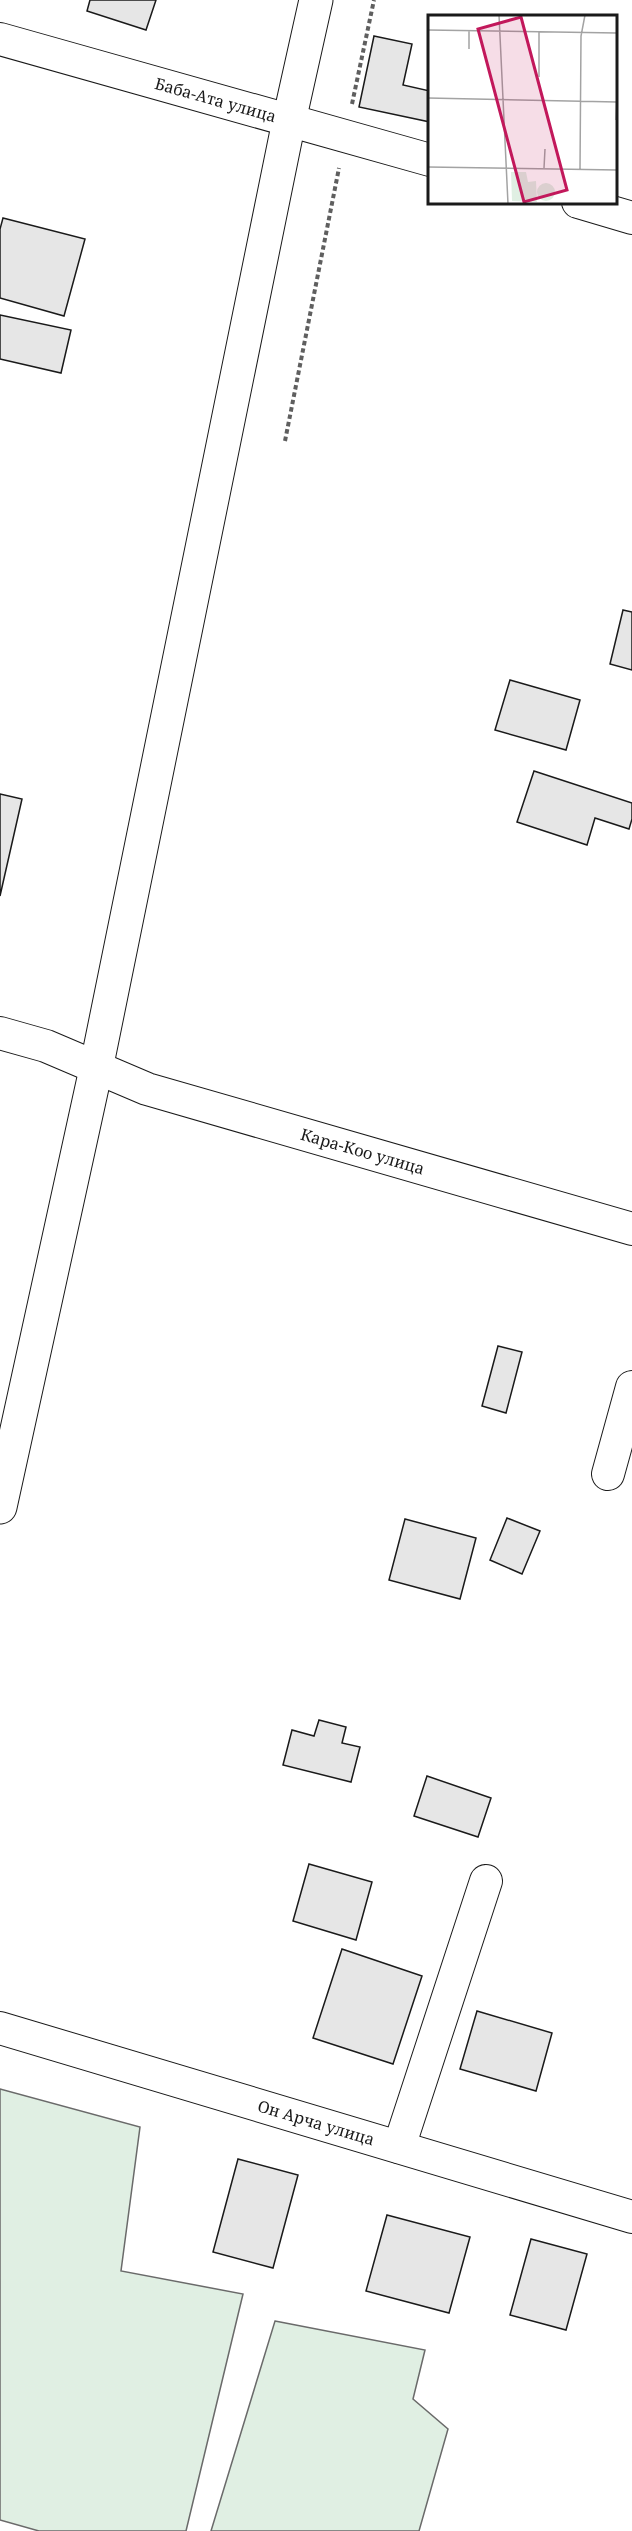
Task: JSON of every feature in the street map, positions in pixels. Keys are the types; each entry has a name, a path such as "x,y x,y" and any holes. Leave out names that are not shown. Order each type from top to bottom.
{"street":[{"path":"0,1507 96,1069 289,121 316,0"},
{"name":"Баба-Ата улица","path":"0,39 428,160"},
{"path":"585,204 632,218"},
{"name":"Кара-Коо улица","path":"0,1034 46,1047 147,1089 632,1229"},
{"path":"608,1474 632,1387"},
{"path":"399,2147 486,1881"},
{"name":"Он Арча улица","path":"0,2028 632,2217"}],"path":[{"path":"285,441 374,0"}],"green space":[{"path":"0,2089 140,2127 121,2271 243,2294 186,2531 39,2531 0,2520"},
{"path":"275,2321 425,2350 413,2399 448,2429 419,2531 211,2531"}],"building":[{"path":"90,0 156,0 146,30 87,11"},
{"path":"374,36 412,44 403,85 428,91 428,122 359,107"},
{"path":"3,218 85,239 64,316 0,298 0,229"},
{"path":"0,315 71,330 61,373 0,359"},
{"path":"623,610 632,612 632,670 610,664"},
{"path":"510,680 580,700 566,750 495,730"},
{"path":"534,771 632,803 632,819 629,829 595,818 587,845 517,822"},
{"path":"0,794 22,799 0,896"},
{"path":"498,1346 522,1352 506,1413 482,1406"},
{"path":"507,1518 540,1531 522,1574 490,1560"},
{"path":"405,1519 476,1538 460,1599 389,1580"},
{"path":"319,1720 346,1727 342,1743 360,1747 351,1782 283,1765 292,1730 314,1736"},
{"path":"427,1776 491,1798 478,1837 414,1816"},
{"path":"309,1864 372,1882 356,1940 293,1921"},
{"path":"342,1949 422,1976 393,2064 313,2038"},
{"path":"477,2011 552,2033 536,2091 460,2069"},
{"path":"238,2159 298,2175 273,2268 213,2252"},
{"path":"387,2215 470,2237 449,2313 366,2291"},
{"path":"531,2239 587,2254 566,2330 510,2315"}]}
